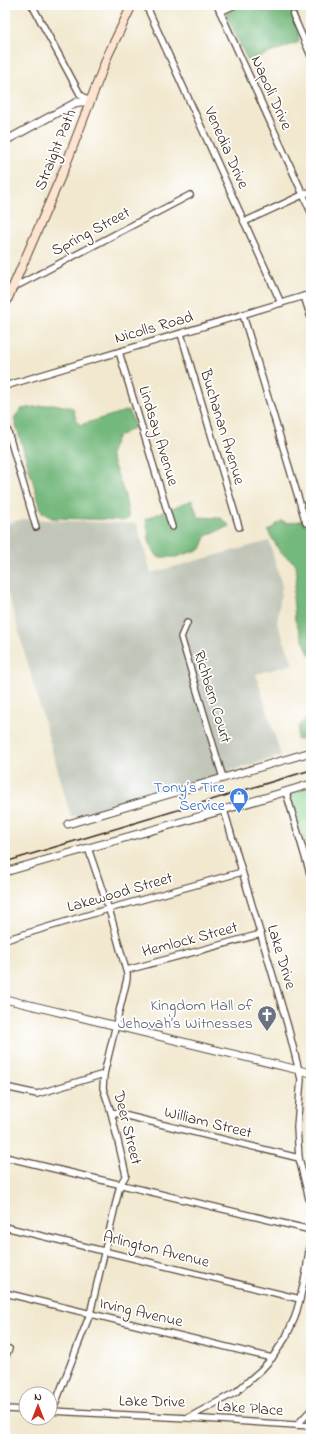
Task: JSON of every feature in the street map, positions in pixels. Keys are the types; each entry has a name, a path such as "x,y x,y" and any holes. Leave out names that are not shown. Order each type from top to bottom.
{"main road":[{"name":"Straight Path","path":"5,305 9,290 65,167 108,55 132,5"}],"street":[{"path":"32,5 80,94 90,102"},
{"name":"Venedia Drive","path":"146,5 281,303"},
{"name":"Napoli Drive","path":"217,5 311,212"},
{"path":"220,12 235,5"},
{"path":"293,15 311,56"},
{"path":"5,141 75,103 90,102"},
{"path":"244,222 311,191"},
{"name":"Spring Street","path":"9,290 190,195"},
{"name":"Nicolls Road","path":"5,386 311,294"},
{"path":"304,296 311,318"},
{"path":"243,315 306,523"},
{"name":"Buchanan Avenue","path":"181,334 238,527"},
{"name":"Lindsay Avenue","path":"119,352 172,527"},
{"path":"5,422 36,527"},
{"name":"Richbern Court","path":"187,623 181,637 222,778"},
{"path":"68,824 311,752"},
{"path":"5,872 311,784"},
{"path":"286,792 311,877"},
{"name":"Lake Drive","path":"224,810 288,1027 301,1079 297,1127 299,1158 311,1207"},
{"name":"Deer Street","path":"58,1394 90,1314 106,1252 120,1185 126,1175 111,1112 103,1088 104,1074 127,979 126,970 88,848"},
{"name":"Lakewood Street","path":"5,940 108,909 242,872"},
{"name":"Hemlock Street","path":"126,970 261,934"},
{"path":"5,999 311,1073"},
{"path":"5,1087 37,1094 104,1074"},
{"name":"William Street","path":"111,1112 299,1158"},
{"path":"5,1157 311,1230"},
{"name":"Arlington Avenue","path":"5,1227 300,1299"},
{"name":"Lake Drive","path":"58,1411 188,1418 236,1392 272,1358 286,1337 295,1317 300,1299 306,1272 311,1236"},
{"name":"Irving Avenue","path":"5,1293 272,1358"},
{"path":"5,1358 9,1349"},
{"path":"5,1409 18,1410"},
{"path":"297,1425 311,1410"},
{"name":"Lake Place","path":"188,1418 311,1426"}],"shaded area":[{"path":"23,519 137,524 151,573 269,541 282,586 277,623 293,664 256,674 281,756 71,817 5,583 5,524"}],"green space":[{"path":"242,5 307,5 297,9 299,42 248,61 225,13"},
{"path":"54,404 73,408 76,420 80,425 129,410 135,427 117,437 110,454 125,496 129,518 125,520 52,518 42,512 14,418 21,409"},
{"path":"192,500 198,517 221,518 230,526 207,535 201,549 176,557 158,557 150,545 146,519"},
{"path":"311,519 311,655 309,654 295,620 293,596 297,576 296,564 280,552 268,531 281,521 288,523"},
{"path":"311,712 311,736 297,740 299,726"},
{"path":"311,787 311,864 290,793"}],"railway":[{"path":"5,862 311,770"}],"place":[{"name":"Tony’s Tire Service","path":"239,814"},
{"name":"Kingdom Hall of Jehovah’s Witnesses","path":"267,1032"}]}
